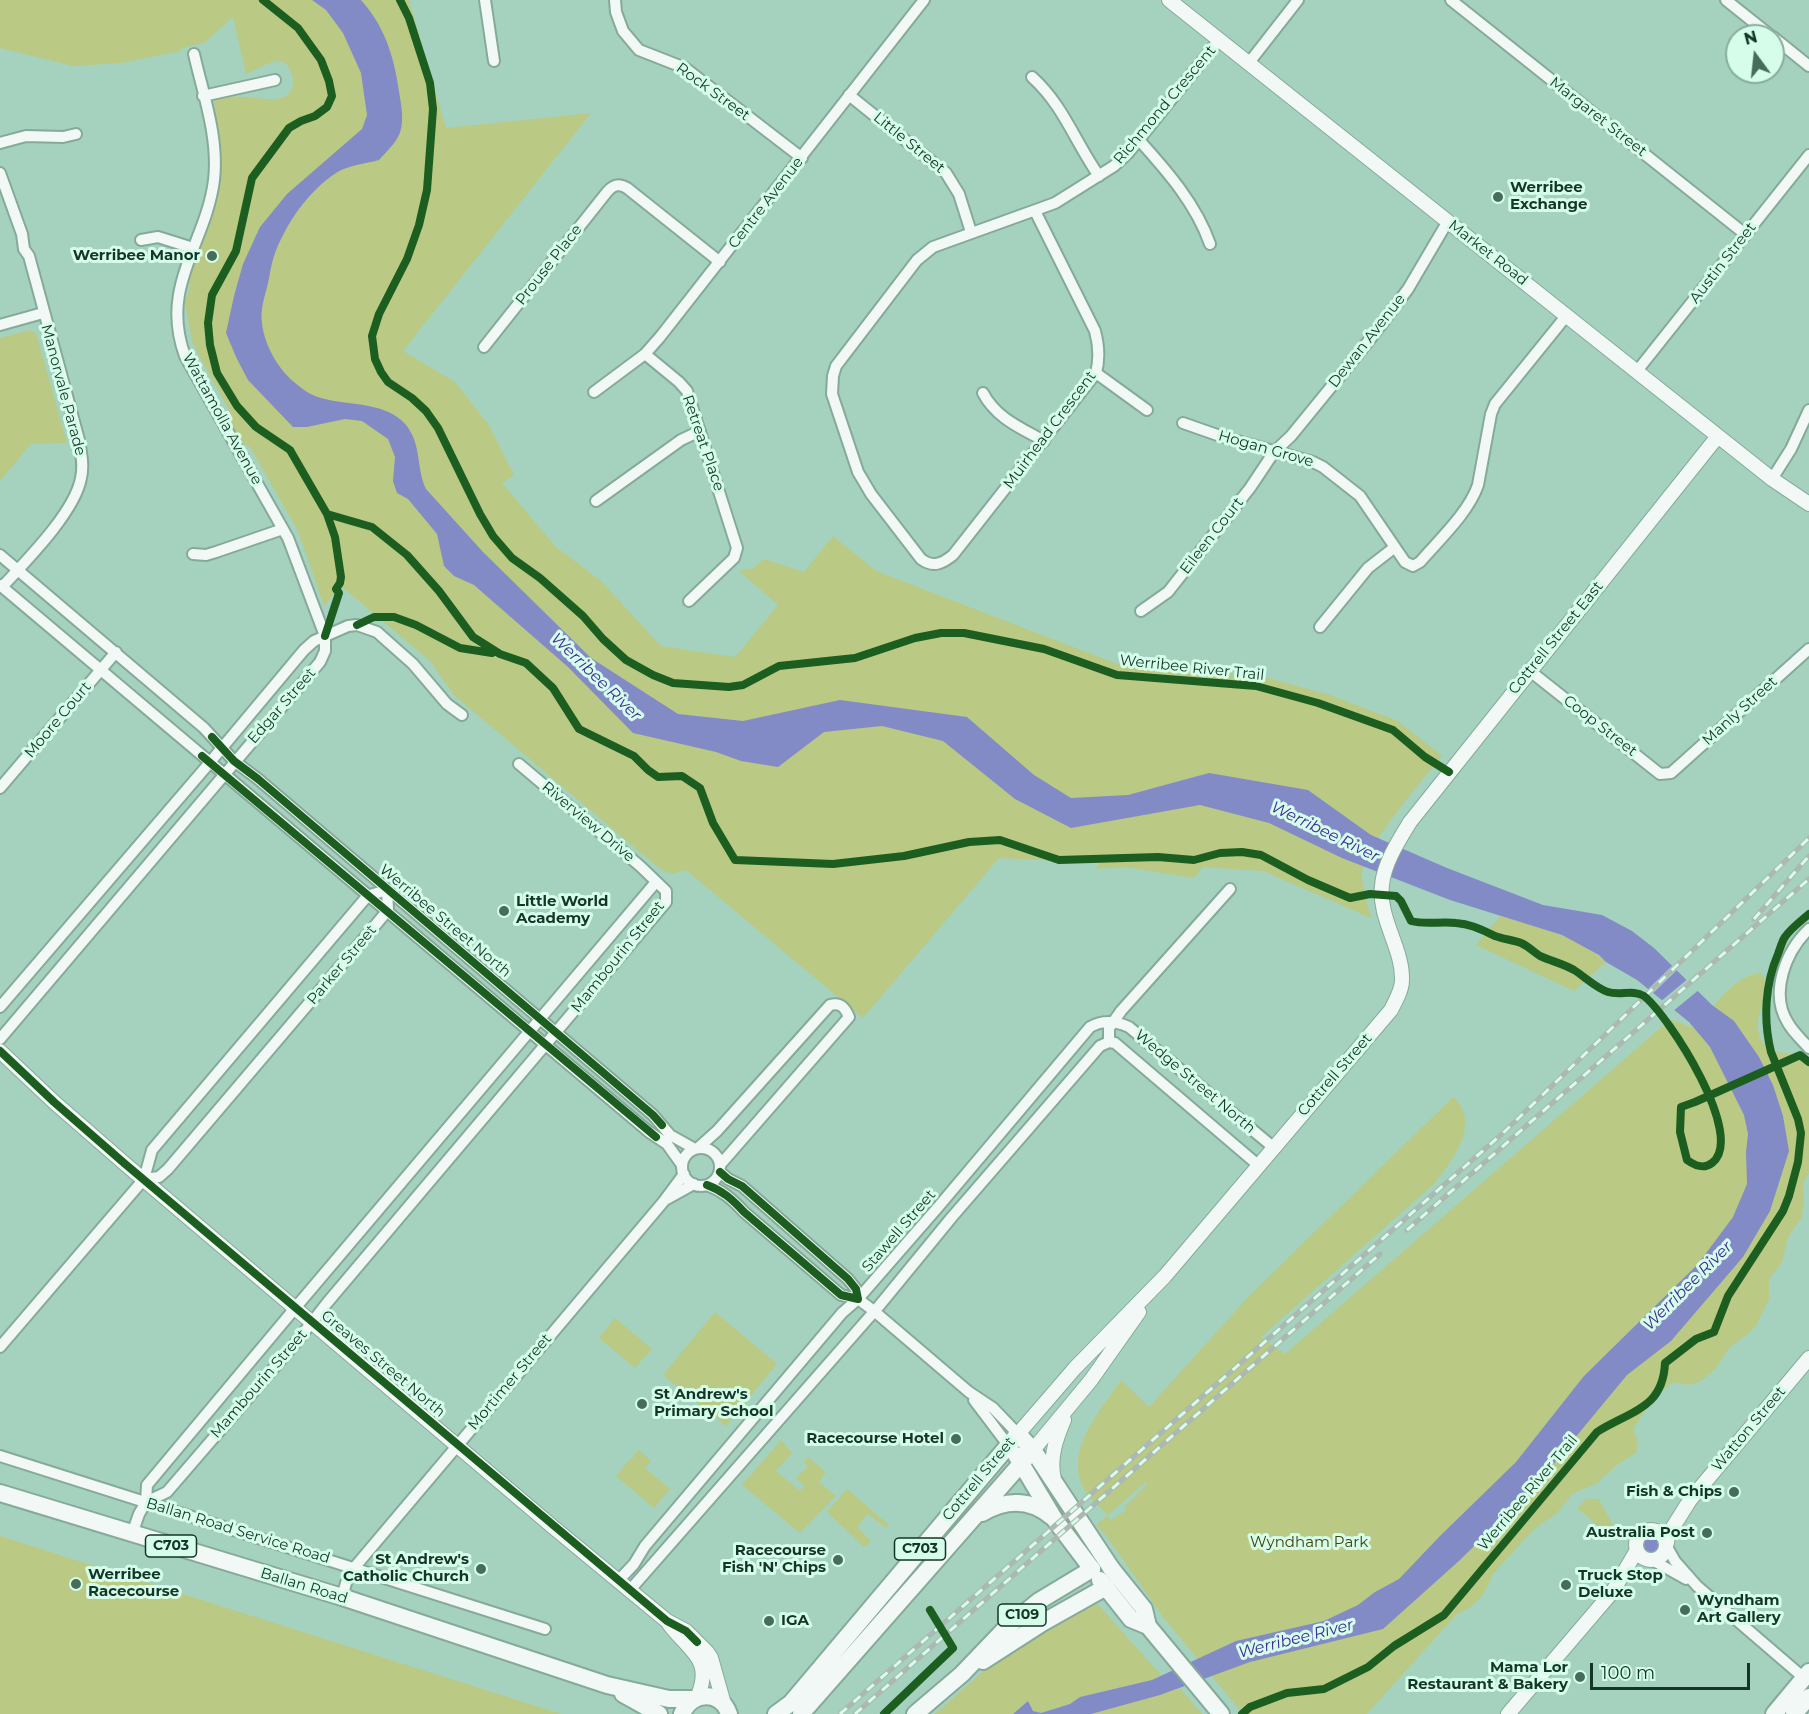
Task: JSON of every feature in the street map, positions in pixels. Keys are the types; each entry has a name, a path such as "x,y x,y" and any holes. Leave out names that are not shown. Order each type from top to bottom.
{"main road":[{"path":"1013,1440 1033,1450 1111,1568 1144,1609 1148,1626 1221,1714"},
{"path":"1013,1440 1022,1463 1055,1520"},
{"name":"Cottrell Street","path":"776,1714 791,1703 1013,1440"},
{"name":"Cottrell Street","path":"801,1714 1033,1450"},
{"name":"Ballan Road","path":"0,1493 342,1597 607,1685 669,1699 695,1699"},
{"name":"C703","path":"971,1521 992,1507 1017,1502 1037,1507 1055,1520 1092,1569"},
{"path":"1106,1587 1111,1568"},
{"name":"C109","path":"915,1714 962,1674 1006,1628 1039,1601 1092,1569 1111,1568"},
{"path":"1092,1569 1131,1619 1148,1626"},
{"name":"C109","path":"962,1674 1042,1623 1106,1587"},
{"path":"832,1653 842,1653 864,1642"},
{"path":"1774,1714 1807,1677"},
{"name":"Ballan Road","path":"607,1685 659,1714"},
{"name":"C703","path":"695,1699 710,1696 730,1710"},
{"path":"1794,1714 1809,1696"},
{"path":"682,1714 687,1704 695,1699"}],"street":[{"path":"485,0 494,61"},
{"name":"Rock Street","path":"615,0 620,33 639,50 685,68 802,158"},
{"name":"Centre Avenue","path":"594,392 645,354 802,158 849,94 924,0"},
{"name":"Market Road","path":"1169,0 1772,479 1809,504"},
{"path":"1248,64 1298,0"},
{"name":"Margaret Street","path":"1450,0 1745,234"},
{"path":"1726,0 1756,24"},
{"name":"Richmond Crescent","path":"833,376 843,356 917,260 933,247 1035,211 1070,195 1114,166 1139,140 1219,40"},
{"path":"1785,47 1809,66"},
{"name":"Wattamolla Avenue","path":"194,54 214,145 215,166 211,196 177,304 177,328 185,356 288,538 326,636"},
{"path":"1032,77 1057,104 1099,176"},
{"path":"203,96 275,80"},
{"name":"Little Street","path":"849,94 946,173 959,194 971,232"},
{"path":"0,143 26,136 63,137 76,134"},
{"path":"1139,140 1190,202 1210,244"},
{"name":"Austin Street","path":"1637,371 1809,155"},
{"name":"Manorvale Parade","path":"0,173 23,237 23,246 29,256 79,440 82,468 81,480 72,503 18,570 1,586"},
{"path":"615,174 616,185 627,188 720,262"},
{"name":"Prouse Place","path":"484,347 607,192 616,185"},
{"name":"Muirhead Crescent","path":"833,376 832,394 858,472 871,494 921,559 936,565 953,555 1096,373 1099,363 1099,346 1095,331 1035,211"},
{"name":"Dewan Avenue","path":"1274,452 1291,436 1402,297 1448,221"},
{"path":"141,240 158,237 193,248"},
{"path":"0,325 43,313"},
{"name":"Hogan Grove","path":"1183,423 1318,464 1364,501 1404,562 1411,566 1420,562 1471,501 1478,485 1493,409 1567,315"},
{"name":"Retreat Place","path":"645,354 687,391 742,549 689,601"},
{"path":"1096,373 1146,410"},
{"path":"821,376 833,376"},
{"path":"983,393 989,405 999,415 1044,441"},
{"path":"1772,479 1791,449 1809,410"},
{"path":"596,501 681,440 700,431"},
{"name":"Cottrell Street East","path":"1398,842 1410,822 1718,436"},
{"name":"Eileen Court","path":"1141,611 1168,592 1250,488 1274,452"},
{"path":"193,554 206,555 283,529"},
{"path":"1320,627 1368,568 1395,548"},
{"name":"Werribee Street North","path":"0,555 204,728 234,761 653,1114 670,1135 696,1148"},
{"name":"Werribee Street North","path":"1,586 649,1132 667,1144 683,1169"},
{"path":"326,636 357,625 377,632 413,664 447,704 462,715"},
{"name":"Edgar Street","path":"0,1007 304,650 314,640 326,636 325,651 320,662 0,1039"},
{"name":"Manly Street","path":"1671,773 1809,649"},
{"name":"Moore Court","path":"0,788 116,652"},
{"name":"Coop Street","path":"1530,670 1660,774 1671,773"},
{"name":"Riverview Drive","path":"519,764 656,882"},
{"name":"Cottrell Street","path":"1013,1440 1075,1368 1165,1276 1391,1010 1399,995 1402,980 1399,960 1386,923 1382,896 1383,876 1398,842"},
{"name":"Mambourin Street","path":"132,1534 146,1502 147,1485 656,882 666,891 666,902 166,1492 146,1502"},
{"path":"1109,1042 1108,1033 1113,1022 1230,889"},
{"path":"370,895 387,890"},
{"name":"Parker Street","path":"144,1179 159,1177 168,1169 388,910 387,890"},
{"name":"Parker Street","path":"0,1347 144,1179 152,1150 370,895"},
{"path":"1809,929 1791,952 1783,970 1780,987 1781,1004 1787,1022 1809,1048"},
{"path":"707,1185 713,1182 720,1168 849,1017 841,1005 836,1003 830,1005 717,1131 686,1155 683,1169 694,1184 707,1185 721,1190 841,1295 858,1299 969,1392 993,1408 1013,1440"},
{"name":"Wedge Street North","path":"1113,1022 1129,1027 1273,1147"},
{"name":"Stawell Street","path":"619,1580 634,1564 652,1537 834,1322 849,1305 858,1299 985,1153 1084,1032 1095,1024 1113,1022"},
{"name":"Wedge Street North","path":"1109,1042 1114,1043 1258,1166"},
{"name":"Stawell Street","path":"630,1590 874,1311 997,1164 1100,1046 1109,1042"},
{"name":"Greaves Street North","path":"0,1051 54,1102 457,1444 667,1621 686,1631 707,1652 730,1710"},
{"name":"Greaves Street North","path":"0,1063 54,1102"},
{"path":"696,1148 705,1148 716,1154 720,1168 728,1179 742,1186 848,1279 856,1289 858,1299"},
{"path":"985,1153 997,1164"},
{"name":"Mortimer Street","path":"342,1597 354,1568 664,1201 683,1169"},
{"name":"Mortimer Street","path":"664,1201 694,1184"},
{"name":"Stawell Street","path":"939,1206 952,1217"},
{"name":"Cottrell Street","path":"1033,1450 1091,1380 1165,1276"},
{"name":"Watton Street","path":"1667,1545 1668,1535 1690,1500 1809,1358"},
{"path":"1057,1486 1051,1466 1052,1458 1060,1428 1072,1404"},
{"name":"Ballan Road Service Road","path":"0,1456 354,1568 416,1590 545,1629"},
{"name":"Watton Street","path":"1650,1530 1690,1500"},
{"path":"1697,1586 1642,1557 1637,1550 1636,1542 1640,1535 1650,1530 1659,1532 1675,1561 1697,1586 1807,1677"},
{"path":"1613,1591 1651,1561 1660,1558 1667,1545"},
{"path":"1508,1714 1613,1591 1637,1550"},
{"name":"Greaves Street North","path":"667,1621 680,1639 698,1657 703,1667 703,1683 695,1699"}],"green space":[{"path":"0,0 409,0 446,128 591,113 403,351 455,382 489,425 514,475 502,483 556,547 601,581 661,646 735,657 778,605 739,571 754,568 764,559 804,572 833,536 876,571 1120,665 1264,677 1330,695 1398,721 1442,756 1382,833 1364,864 1362,876 1364,892 1371,918 1263,871 1203,867 1194,878 1125,867 1095,869 1100,863 999,858 863,1018 686,870 672,874 660,869 454,695 430,661 341,586 324,606 298,531 250,447 245,445 231,427 229,410 192,341 185,303 190,286 189,280 219,184 221,152 214,102 232,97 275,99 283,97 289,93 293,84 293,77 288,67 283,62 271,62 246,74 233,17 204,43 181,48 181,51 122,63 73,66 0,48"},
{"path":"30,330 36,333 67,443 31,444 0,481 0,338"},
{"path":"1500,916 1570,939 1583,945 1606,962 1574,991 1476,945"},
{"name":"Wyndham Park","path":"1761,973 1766,986 1758,1022 1762,1041 1769,1051 1800,1055 1809,1062 1809,1173 1803,1183 1804,1203 1801,1219 1788,1237 1782,1262 1769,1279 1769,1299 1756,1326 1730,1347 1716,1368 1700,1382 1688,1385 1673,1382 1655,1396 1633,1429 1637,1439 1637,1452 1617,1465 1597,1483 1572,1494 1557,1513 1534,1529 1493,1574 1483,1595 1472,1606 1456,1615 1367,1714 1243,1714 1163,1617 1105,1534 1096,1525 1107,1516 1111,1520 1125,1511 1125,1506 1147,1485 1146,1482 1108,1515 1086,1492 1078,1469 1079,1456 1082,1442 1096,1415 1121,1380 1149,1407 1250,1295 1453,1097 1461,1107 1465,1118 1465,1129 1456,1152 1435,1183 1261,1337 1285,1354 1666,1023 1671,1020 1698,1029 1716,1003 1733,986 1742,979"},
{"path":"715,1312 777,1364 726,1426 663,1375"},
{"path":"615,1318 652,1349 635,1368 599,1338"},
{"path":"781,1440 792,1453 776,1471 800,1491 804,1486 796,1478 808,1466 803,1462 808,1457 826,1472 819,1482 836,1496 800,1533 742,1485"},
{"path":"639,1450 651,1461 645,1468 670,1489 654,1508 616,1476 632,1457 638,1461 633,1456"},
{"path":"847,1489 889,1525 886,1528 868,1514 857,1527 871,1541 864,1547 827,1512"},
{"path":"1586,1499 1599,1499 1615,1529 1609,1535 1577,1508"},
{"name":"Werribee Racecourse","path":"0,1536 498,1694 561,1714 0,1714"},
{"path":"1094,1600 1162,1676 1080,1697 1070,1704 1041,1713 1033,1712 1028,1702 1013,1714 935,1714 987,1668 1032,1637"},
{"path":"1180,1688 1202,1714 1091,1714"}],"water":[{"name":"Werribee River","path":"312,0 361,0 370,11 383,34 392,58 398,84 402,126 395,142 379,160 351,166 336,173 307,199 291,221 274,256 262,308 263,331 269,347 277,363 288,377 317,397 377,408 398,417 406,425 414,440 426,489 483,552 591,658 678,714 743,721 840,700 967,717 1034,775 1071,798 1128,795 1209,773 1308,790 1371,835 1447,868 1543,905 1602,915 1632,931 1654,948 1712,1005 1734,1021 1759,1057 1773,1085 1783,1116 1789,1151 1770,1211 1743,1257 1671,1341 1627,1375 1536,1485 1460,1560 1383,1629 1250,1662 1160,1695 1091,1714 1013,1714 1028,1701 1033,1711 1041,1713 1070,1704 1080,1697 1152,1680 1236,1641 1324,1621 1358,1605 1375,1592 1399,1579 1516,1462 1584,1376 1698,1264 1733,1217 1747,1184 1748,1134 1744,1115 1710,1047 1689,1022 1637,980 1606,962 1599,955 1562,935 1450,900 1342,858 1269,823 1200,805 1071,828 1015,799 943,741 882,726 824,732 778,767 741,761 716,752 633,733 568,667 474,585 454,576 444,566 437,534 408,499 397,493 393,481 395,457 388,439 362,421 345,419 307,427 293,427 248,380 236,357 226,333 243,264 260,227 287,194 362,129 367,115 361,73 343,33 326,10"},
{"path":"1651,1538 1656,1540 1658,1545 1656,1550 1651,1552 1646,1550 1644,1545 1646,1540"}],"pier":[{"path":"1674,964 1679,968 1651,995 1646,991"},
{"path":"1689,978 1700,989 1672,1012 1660,1002"}],"railway":[{"path":"840,1714 1502,1134 1809,838"},
{"path":"1754,919 1809,856"},
{"path":"1407,1230 1809,879"},
{"path":"855,1714 1380,1254"}],"cycle path":[{"path":"263,0 298,28 321,60 332,96 327,107 315,116 289,128 252,178 236,251 212,295 208,323 210,345 217,373 237,406 256,427 290,450 327,514 372,527 407,555 439,591 473,637 500,654 526,663 553,688 579,729 634,756 658,777 682,776 700,788 713,823 735,860 833,864 904,856 969,842 1000,840 1059,860 1158,857 1194,860 1220,853 1242,852 1261,855 1308,880 1350,898 1370,894 1396,896 1411,921 1472,926 1495,936 1521,943 1540,956 1574,970 1604,990 1644,996 1656,1008 1686,1051 1700,1077 1712,1104 1720,1129 1720,1149 1712,1163 1699,1166 1687,1160 1680,1132 1681,1107 1695,1102 1798,1056 1800,1055 1809,1062"},
{"name":"Werribee River Trail","path":"400,0 409,18 430,83 433,109 427,190 419,225 407,259 379,314 372,336 375,359 388,382 412,398 426,411 438,428 493,536 512,558 540,578 583,616 626,660 673,683 729,687 743,685 779,666 855,658 915,638 941,633 964,633 1044,649 1117,675 1256,686 1318,703 1393,730 1425,757 1449,772"},
{"path":"325,636 339,593 336,589 341,577 335,537 327,514"},
{"path":"357,625 374,617 394,617 416,625 460,648 492,653"},
{"path":"212,737 234,761 258,779 662,1125"},
{"path":"202,756 656,1137"},
{"name":"Werribee River Trail","path":"1242,1714 1250,1707 1287,1693 1324,1689 1368,1667 1394,1646 1444,1615 1597,1432 1643,1407 1658,1390 1663,1378 1665,1363 1696,1339 1714,1332 1728,1296 1783,1211 1798,1162 1801,1133 1798,1119 1771,1052 1766,1015 1770,977 1783,941 1790,931 1809,914"},
{"path":"0,1051 124,1163 667,1621 686,1631 697,1642"},
{"path":"707,1185 731,1199 841,1295 858,1299 856,1289 848,1279 742,1186 720,1172"},
{"path":"884,1714 953,1648 930,1610"}],"place":[{"name":"Werribee Exchange","path":"1498,197"},
{"name":"Werribee Manor","path":"212,256"},
{"name":"Little World Academy","path":"504,911"},
{"name":"St Andrew's Primary School","path":"642,1404"},
{"name":"Racecourse Hotel","path":"956,1439"},
{"name":"Fish & Chips","path":"1734,1492"},
{"name":"Australia Post","path":"1707,1533"},
{"name":"Racecourse Fish 'N' Chips","path":"838,1560"},
{"name":"St Andrew's Catholic Church","path":"481,1569"},
{"name":"Werribee Racecourse","path":"76,1584"},
{"name":"Truck Stop Deluxe","path":"1566,1585"},
{"name":"Wyndham Art Gallery","path":"1685,1610"},
{"name":"IGA","path":"769,1621"},
{"name":"Mama Lor Restaurant & Bakery","path":"1580,1677"}]}
